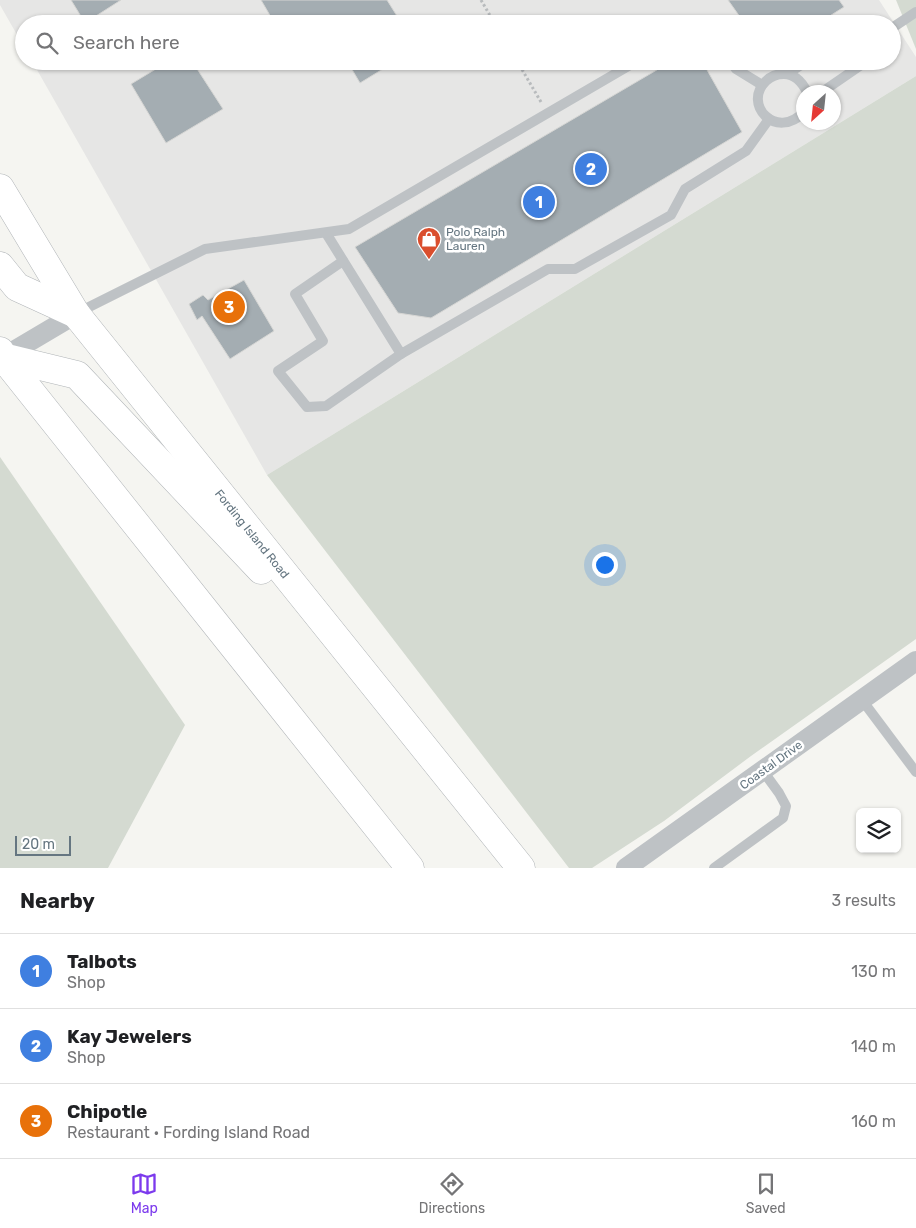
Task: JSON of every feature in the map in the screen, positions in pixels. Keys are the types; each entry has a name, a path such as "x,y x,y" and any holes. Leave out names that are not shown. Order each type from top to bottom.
{"highway":[{"name":"Fording Island Road","path":"0,188 76,314 521,868"},
{"path":"0,266 17,287 76,314"},
{"path":"1,356 77,375 401,719"},
{"path":"1,356 410,868"}],"street":[{"path":"1,356 76,314"},
{"name":"Coastal Drive","path":"626,868 916,661"}],"lane":[{"path":"901,22 916,12"},
{"path":"76,314 206,250 349,228 622,70"},
{"path":"738,70 762,85"},
{"path":"786,74 792,70"},
{"path":"832,85 854,70"},
{"path":"796,119 788,123 778,123 769,120 758,104 758,94 768,78 777,74 796,77 803,85"},
{"path":"343,261 295,294 323,341 278,371 307,407 326,406 401,354 548,269 575,269 671,214 685,189 746,151 769,120"},
{"path":"326,232 401,354"},
{"path":"862,700 916,772"},
{"path":"714,868 783,818 786,806 779,792 763,771"}],"path":[{"path":"481,0 490,15"},
{"path":"522,70 548,113"}],"shaded area":[{"path":"0,0 879,0 889,15 15,15 15,31 0,5"},
{"path":"896,0 916,0 916,49"},
{"path":"901,34 916,57 916,76 841,122 841,85 796,85 796,130 828,130 267,475 37,70 901,70"},
{"path":"916,76 916,639 751,756 664,821 592,868 569,868 267,475 828,130 841,130 841,122"},
{"path":"0,457 185,725 108,868 0,868"}],"building":[{"path":"71,0 121,0 98,15 80,15"},
{"path":"261,0 387,0 396,15 270,15"},
{"path":"728,0 839,0 844,7 831,15 739,15"},
{"path":"154,70 198,70 223,109 166,143 131,84"},
{"path":"352,70 381,70 360,83"},
{"path":"657,70 707,70 742,132 431,318 398,313 355,247"},
{"path":"244,280 274,331 230,359 202,316 197,320 189,304 203,295 208,300"}],"place":[{"name":"Kay Jewelers","path":"591,169"},
{"name":"Talbots","path":"539,202"},
{"name":"Polo Ralph Lauren","path":"429,260"},
{"name":"Chipotle","path":"229,307"}]}
